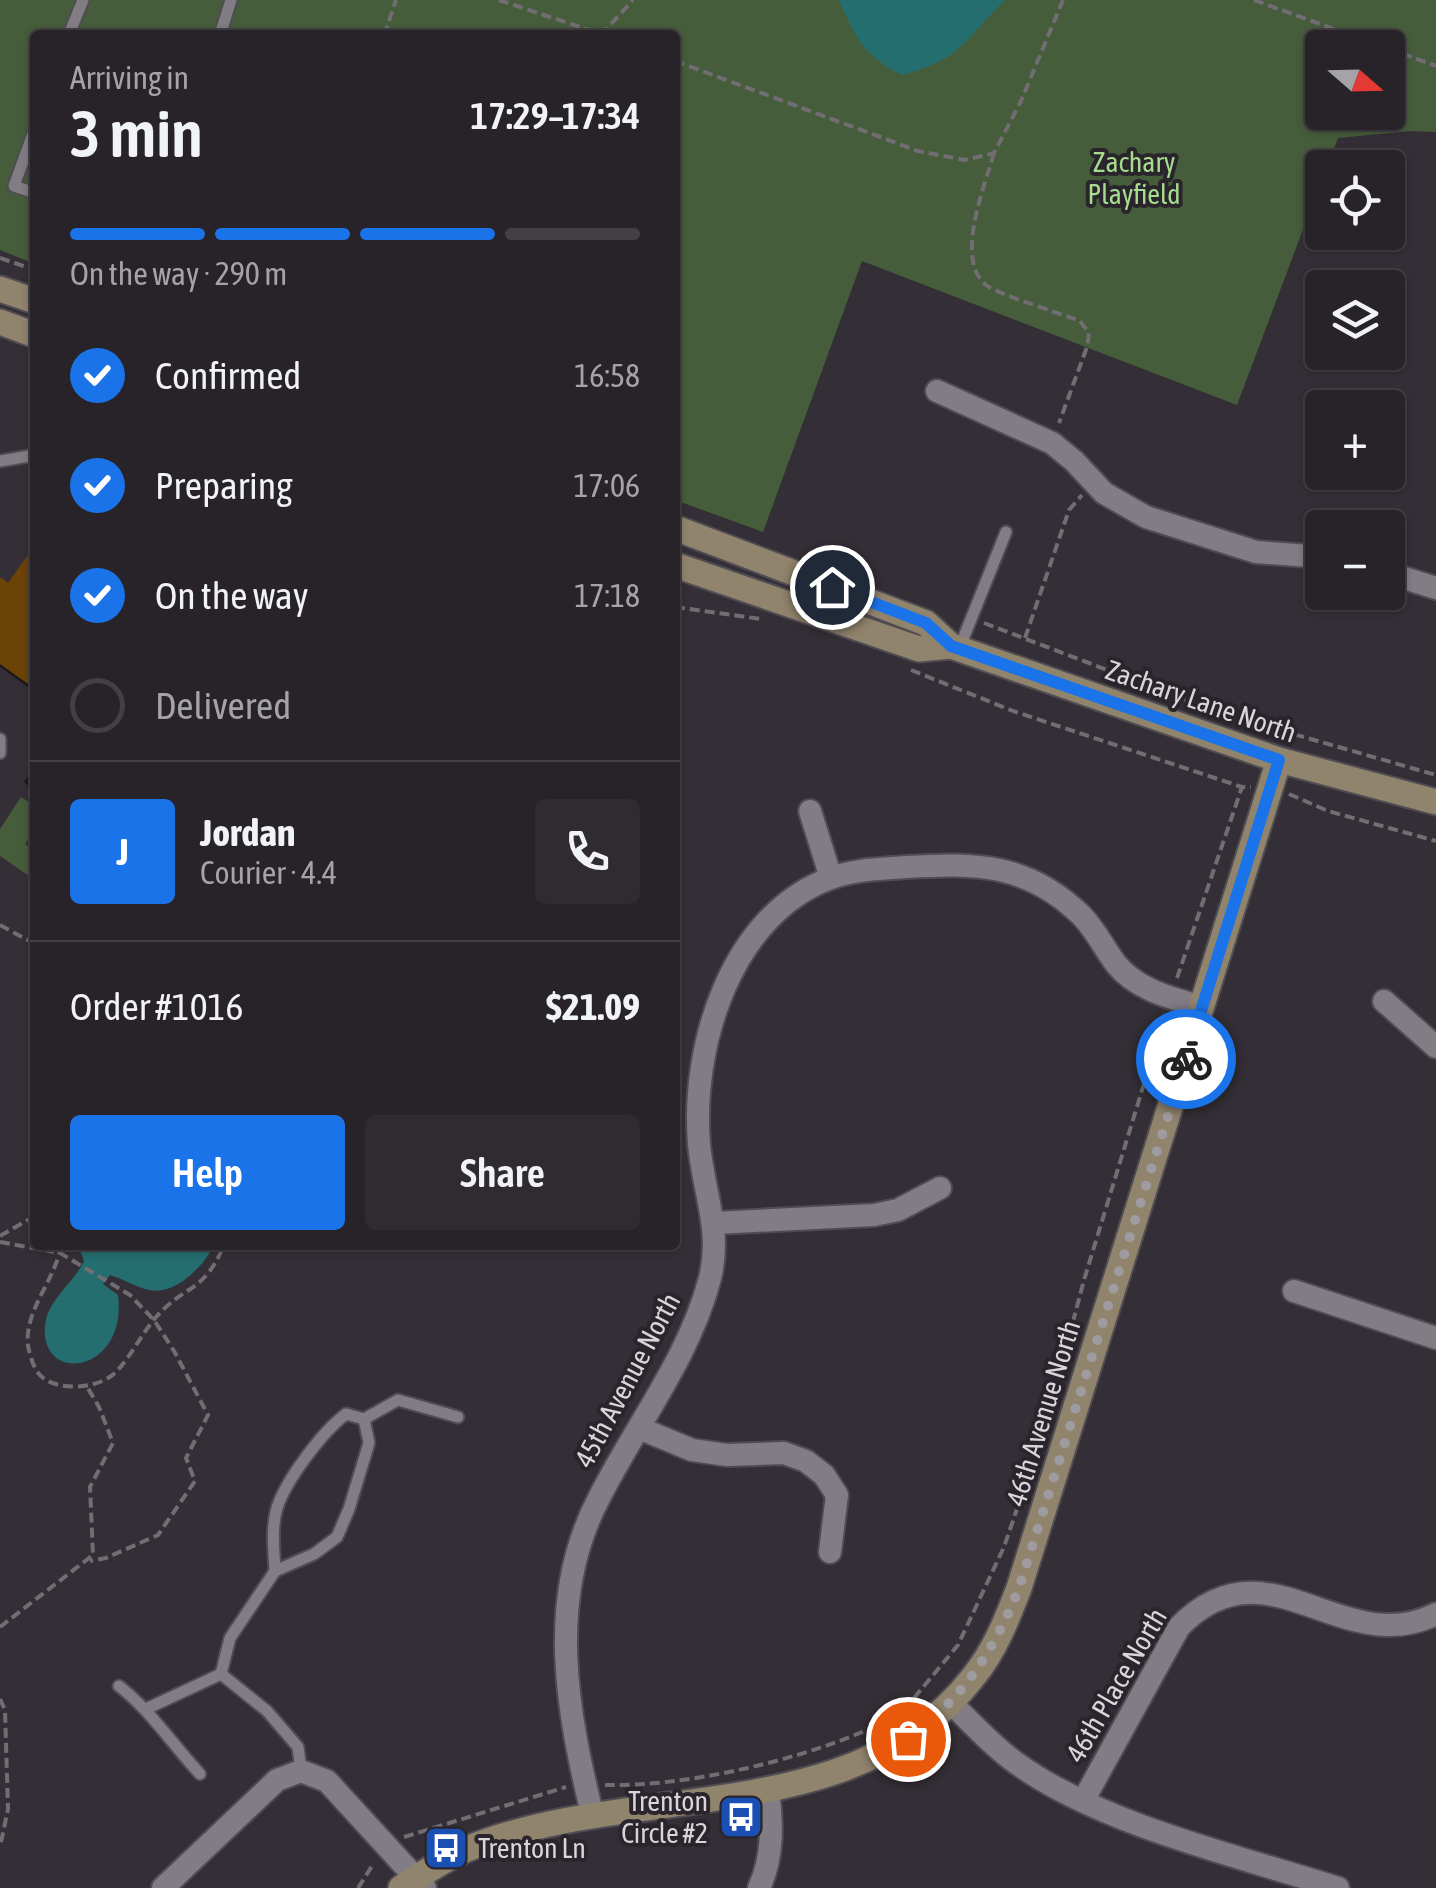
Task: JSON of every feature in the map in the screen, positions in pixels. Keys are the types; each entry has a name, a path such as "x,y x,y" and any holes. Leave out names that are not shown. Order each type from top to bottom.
{"street":[{"path":"0,289 30,299"},
{"path":"0,322 30,333"},
{"path":"938,391 1052,443 1123,506 1256,552 1305,556"},
{"name":"Zachary Lane North","path":"680,530 926,623 955,648"},
{"name":"Zachary Lane North","path":"680,568 919,649 955,648 1279,760 1436,802"},
{"path":"1405,579 1436,588"},
{"name":"46th Avenue North","path":"593,1817 768,1788 844,1771 878,1756 943,1711 976,1674 1000,1635 1019,1588 1279,760"},
{"path":"810,811 830,878 929,866 995,866 1030,879 1060,897 1084,918 1119,968 1141,985 1202,1007"},
{"name":"45th Avenue North","path":"593,1817 569,1703 564,1653 567,1600 578,1553 596,1502 701,1311 712,1272 715,1223 699,1147 697,1107 716,1014 739,957 757,932 778,911 830,878"},
{"path":"1384,1001 1436,1047"},
{"path":"715,1223 874,1215 898,1210 940,1188"},
{"path":"1294,1291 1436,1338"},
{"path":"639,1428 692,1450 727,1455 784,1453 806,1461 824,1475 836,1495 830,1552"},
{"name":"46th Place North","path":"1083,1801 1179,1627 1196,1610 1219,1597 1249,1590 1274,1594 1382,1626 1402,1625 1436,1614"},
{"path":"943,1711 1016,1764 1116,1816 1338,1888"},
{"path":"163,1888 278,1780 300,1771 328,1781 390,1849 414,1885 464,1850 498,1838 593,1817"},
{"path":"759,1888 771,1854 773,1826 768,1788"}],"lane":[{"path":"73,30 82,0"},
{"path":"222,30 231,0"},
{"path":"30,142 14,186 30,191"},
{"path":"0,461 30,456"},
{"path":"955,648 1006,532"},
{"path":"0,739 0,753"},
{"path":"275,1571 278,1506 329,1427 346,1414 364,1419 398,1400 458,1417"},
{"path":"221,1674 230,1638 275,1571 314,1554 337,1537 369,1444 364,1419"},
{"path":"148,1708 221,1674"},
{"path":"221,1674 268,1710 298,1747 300,1771"},
{"path":"119,1686 148,1708 162,1732 200,1774"}],"path":[{"path":"386,30 396,0"},
{"path":"499,0 587,30"},
{"path":"606,30 633,0"},
{"path":"1052,443 1089,333 1080,321 986,286 971,262 973,226 994,153 1022,101 1063,0"},
{"path":"1254,0 1337,30"},
{"path":"1405,55 1436,66"},
{"path":"680,63 918,151 965,160 994,153"},
{"path":"0,258 30,268"},
{"path":"1024,638 1069,510 1094,482"},
{"path":"680,608 771,619"},
{"path":"971,618 1220,713 1436,775"},
{"path":"900,666 1013,711 1242,787 1271,786 1328,810 1436,841"},
{"path":"358,1888 369,1868 402,1837 427,1827 562,1788 711,1775 789,1758 866,1731 914,1698 958,1645 1004,1547 1046,1425 1084,1280 1170,998 1242,787"},
{"path":"0,925 30,941"},
{"path":"0,1239 30,1219"},
{"path":"0,1239 30,1246"},
{"path":"0,1616 3,1625 90,1561 158,1535 195,1481 186,1458 208,1415 154,1320 108,1281 60,1254 44,1250"},
{"path":"60,1250 30,1322 28,1343 32,1364 40,1377 56,1384 86,1385 99,1384 114,1374 154,1320 213,1271 222,1250"},
{"path":"86,1385 112,1443 90,1488 94,1541 90,1561"},
{"path":"914,1698 943,1711"},
{"path":"0,1699 6,1710 8,1809 0,1847"}],"green space":[{"name":"Zachary Playfield","path":"0,0 1436,0 1436,132 1338,138 1333,150 1305,150 1305,224 1237,405 862,261 763,532 680,502 680,30 30,30 30,262 0,250"},
{"path":"21,797 30,803 30,836 25,844 30,848 30,877 0,856 0,829"}],"water":[{"path":"839,0 1005,0 951,55 902,75 878,61 862,45"},
{"path":"80,1250 211,1250 196,1270 178,1284 159,1291 110,1275 103,1284 118,1295 118,1321 110,1341 98,1355 69,1363 56,1357 47,1345 45,1326 51,1308 84,1261"}],"building":[{"path":"30,552 30,685 0,664 1,577 8,583"}],"way so far":[{"path":"908,1739 951,1704 976,1674 1000,1635 1019,1588 1186,1059"}],"place":[{"name":"Trenton Circle #2","path":"741,1817"},
{"name":"Trenton Ln","path":"446,1848"}],"route":[{"path":"832,587 926,623 951,646 1279,760 1186,1059"}]}
